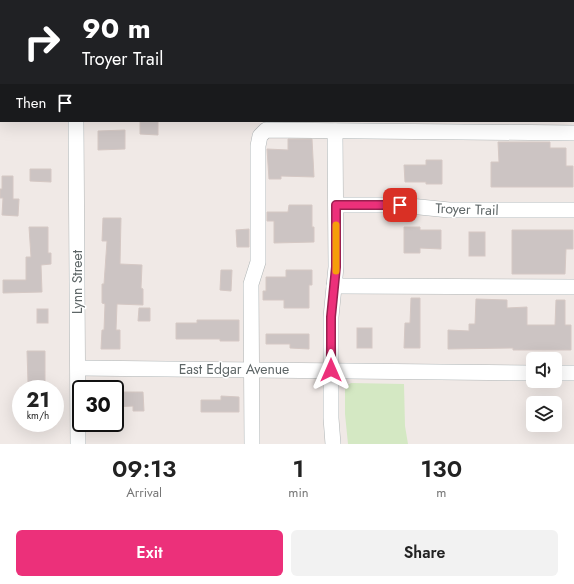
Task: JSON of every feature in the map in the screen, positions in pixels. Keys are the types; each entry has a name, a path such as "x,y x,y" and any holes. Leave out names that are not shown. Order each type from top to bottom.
{"street":[{"name":"Lynn Street","path":"76,122 78,444"},
{"path":"252,444 251,284 258,262 258,146 260,136 266,130 574,133"},
{"path":"333,444 331,418 331,317 336,267 335,131"},
{"name":"Troyer Trail","path":"336,205 400,205 449,210 574,210"},
{"path":"334,286 574,287"},
{"name":"East Edgar Avenue","path":"78,368 526,373"},
{"path":"562,373 574,373"}],"green space":[{"path":"351,383 404,384 405,426 408,444 348,444 345,414 345,387"}],"building":[{"path":"140,122 158,122 158,135 140,134"},
{"path":"125,130 125,149 98,150 98,131"},
{"path":"288,139 312,139 314,177 281,176 281,179 269,179 267,149 288,150"},
{"path":"498,142 550,142 550,148 566,148 566,166 573,166 573,187 491,187 491,162 499,162"},
{"path":"426,160 442,160 442,184 405,182 404,165 426,165"},
{"path":"30,169 51,169 51,182 30,181"},
{"path":"2,176 13,176 13,199 19,199 18,216 2,215 3,198 0,198 0,189 2,189"},
{"path":"289,205 312,205 314,242 274,243 274,221 267,221 267,212 288,212"},
{"path":"103,218 121,218 120,264 142,265 141,288 143,289 143,305 117,304 116,330 120,330 120,349 101,349 102,330 104,330 105,304 102,303 102,284 104,284 107,241 102,241"},
{"path":"29,227 48,227 48,253 51,253 51,264 41,265 42,292 3,293 3,280 26,280 26,257 31,257"},
{"path":"404,227 420,227 420,230 441,230 441,249 420,248 420,253 404,253"},
{"path":"249,229 249,247 237,247 236,230"},
{"path":"512,230 573,230 573,249 566,249 565,274 512,274"},
{"path":"469,232 485,232 485,256 469,256"},
{"path":"221,270 232,270 231,291 220,290"},
{"path":"286,270 312,270 312,285 309,285 309,308 284,308 284,300 263,300 263,291 266,291 266,277 286,277"},
{"path":"411,298 420,298 420,348 404,348 405,323 410,323"},
{"path":"476,299 507,300 507,308 527,307 527,325 555,325 556,300 565,300 565,325 571,325 571,350 513,350 513,348 448,349 448,330 469,331 469,324 475,324"},
{"path":"139,308 150,308 150,321 138,321"},
{"path":"37,309 48,309 48,323 37,323"},
{"path":"197,320 239,320 239,341 220,341 220,339 176,339 176,323 197,323"},
{"path":"357,328 372,328 372,348 357,348"},
{"path":"266,334 309,334 309,349 290,348 290,344 266,344"},
{"path":"27,351 45,351 45,380 28,380"},
{"path":"124,392 143,392 144,411 133,411 133,406 124,406"},
{"path":"221,396 239,397 239,412 201,412 201,400 221,400"}],"slow traffic":[{"path":"336,225 336,271"}],"route":[{"path":"331,370 331,317 336,267 336,205 400,205"}]}
